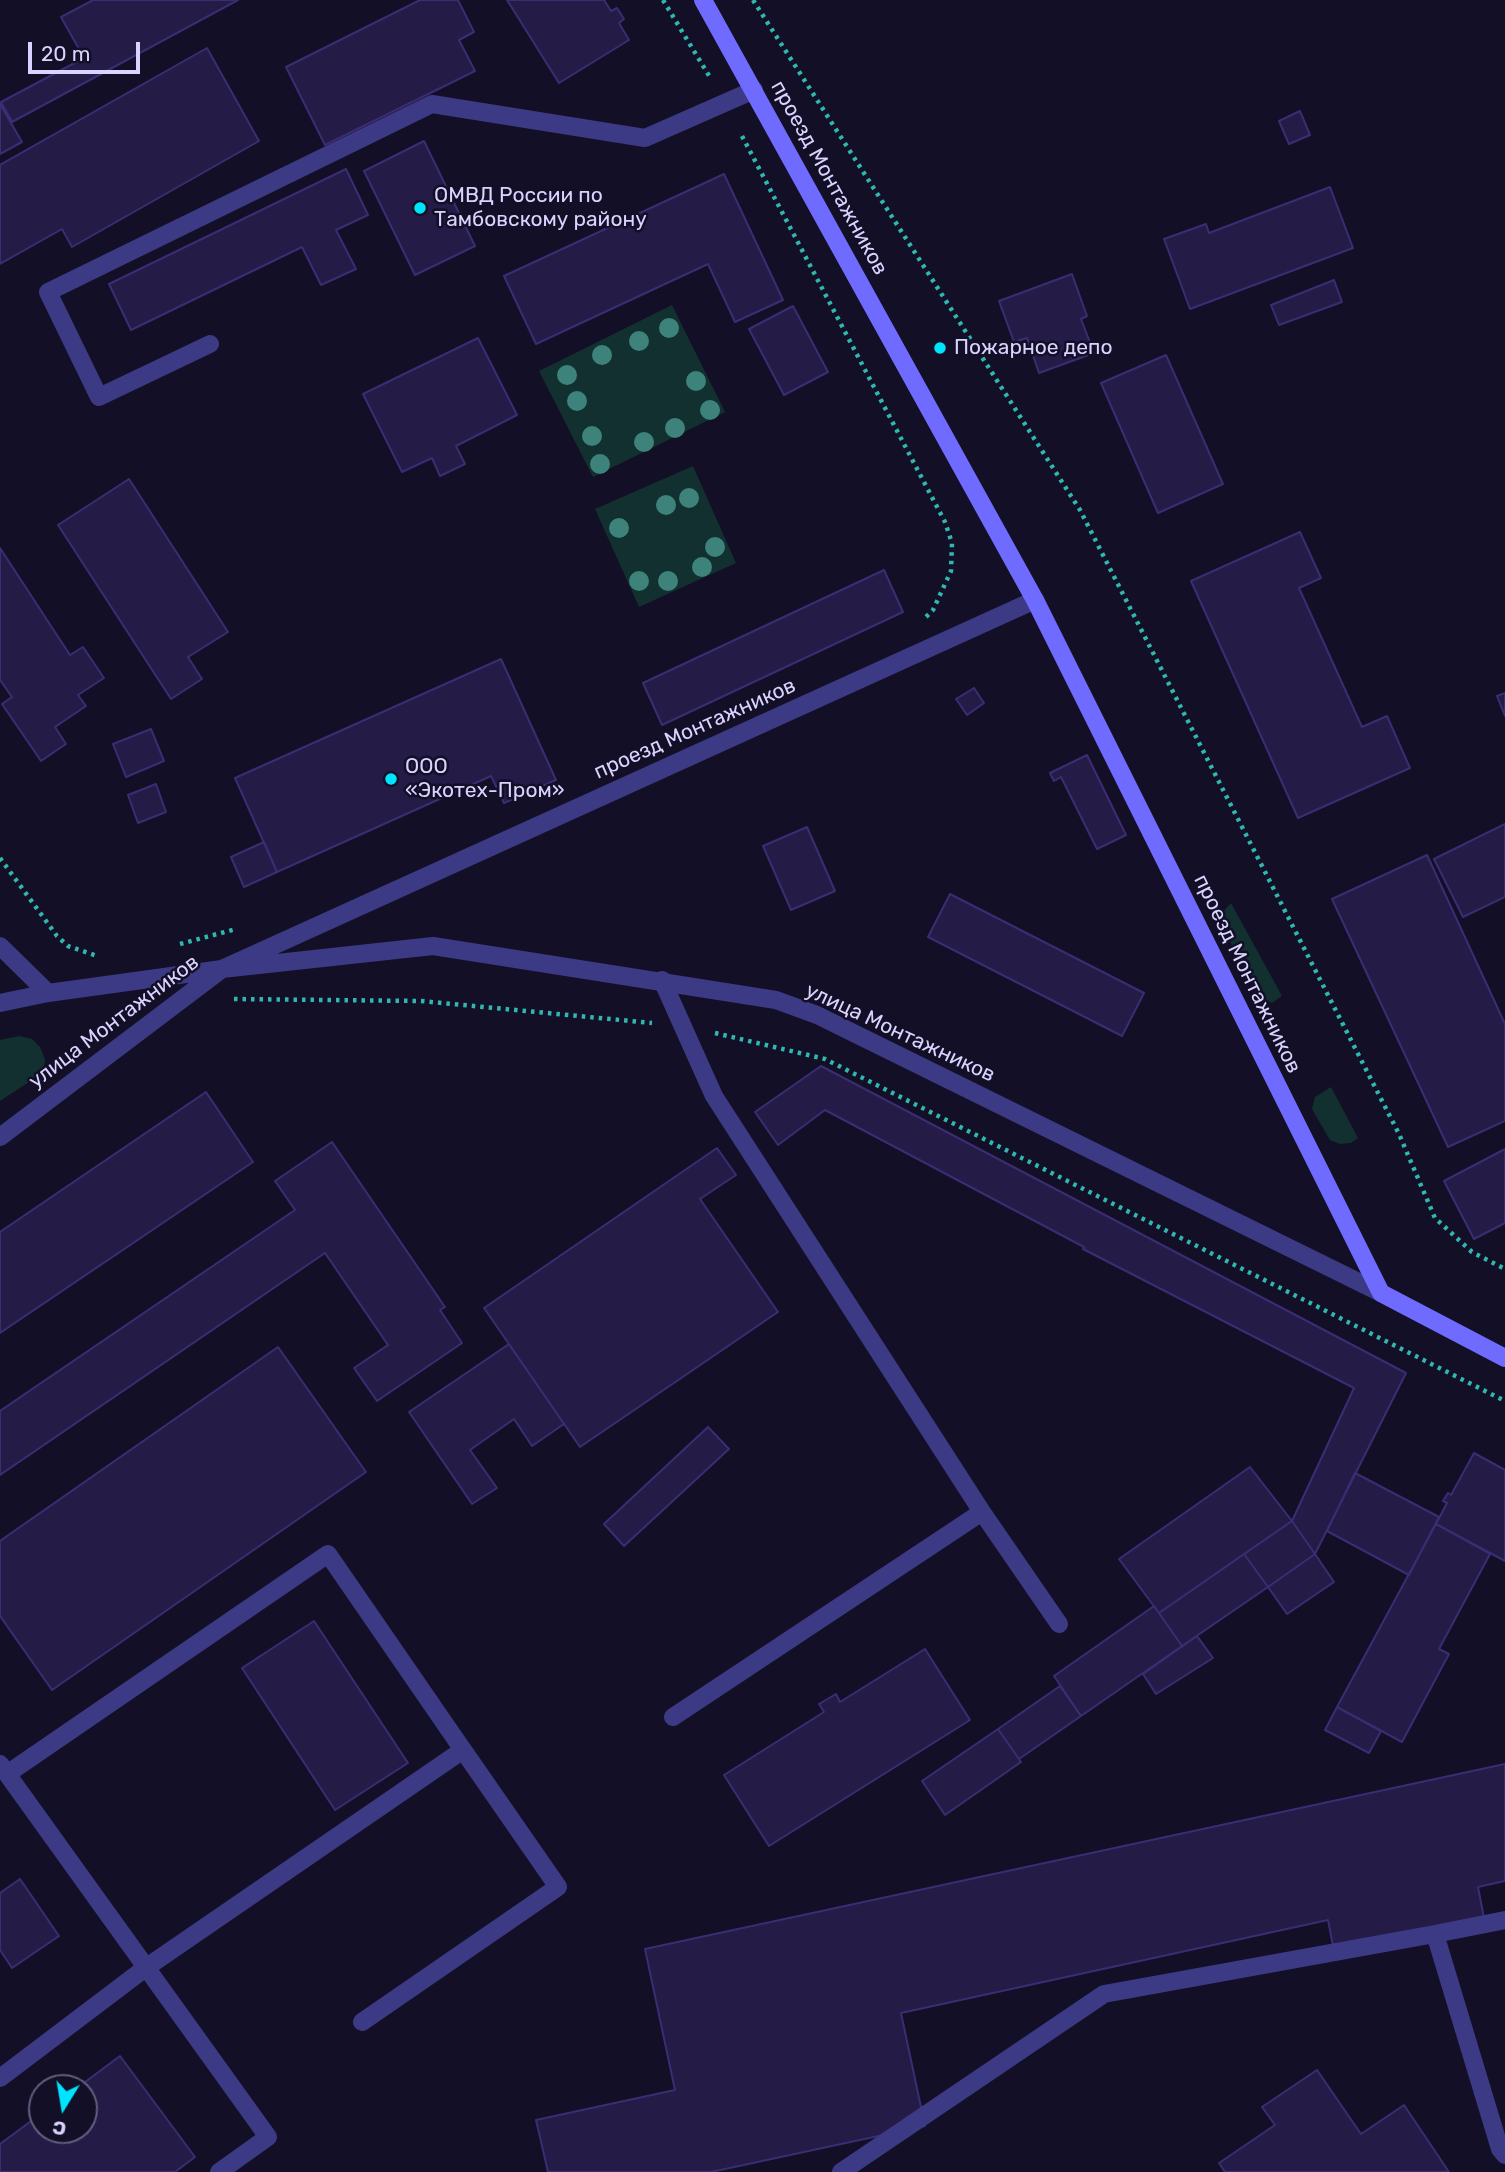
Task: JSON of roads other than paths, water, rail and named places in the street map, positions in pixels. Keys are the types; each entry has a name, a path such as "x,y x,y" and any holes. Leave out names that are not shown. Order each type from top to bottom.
{"main road":[{"name":"проезд Монтажников","path":"703,0 1035,600 1381,1293"},
{"name":"улица Монтажников","path":"1381,1293 1505,1358"}],"street":[{"path":"209,344 99,397 48,292 432,104 645,138 754,90"},
{"name":"проезд Монтажников","path":"222,969 1035,600"},
{"path":"0,946 48,993"},
{"name":"улица Монтажников","path":"0,1003 48,993 222,969 433,946 776,1000 817,1015 1381,1293"},
{"name":"улица Монтажников","path":"0,1137 222,969"},
{"path":"662,980 713,1096 982,1512 1059,1624"},
{"path":"673,1717 982,1512"},
{"path":"219,2172 268,2137 144,1969 4,1769 328,1554 558,1887 362,2022"},
{"path":"0,2078 144,1969 463,1750"},
{"path":"841,2172 1104,1994 1505,1920"},
{"path":"1435,1934 1500,2149 1505,2155"}],"place":[{"name":"ОМВД России по Тамбовскому району","path":"420,208"},
{"name":"Пожарное депо","path":"940,348"},
{"name":"ООО «Экотех-Пром»","path":"391,779"}]}
